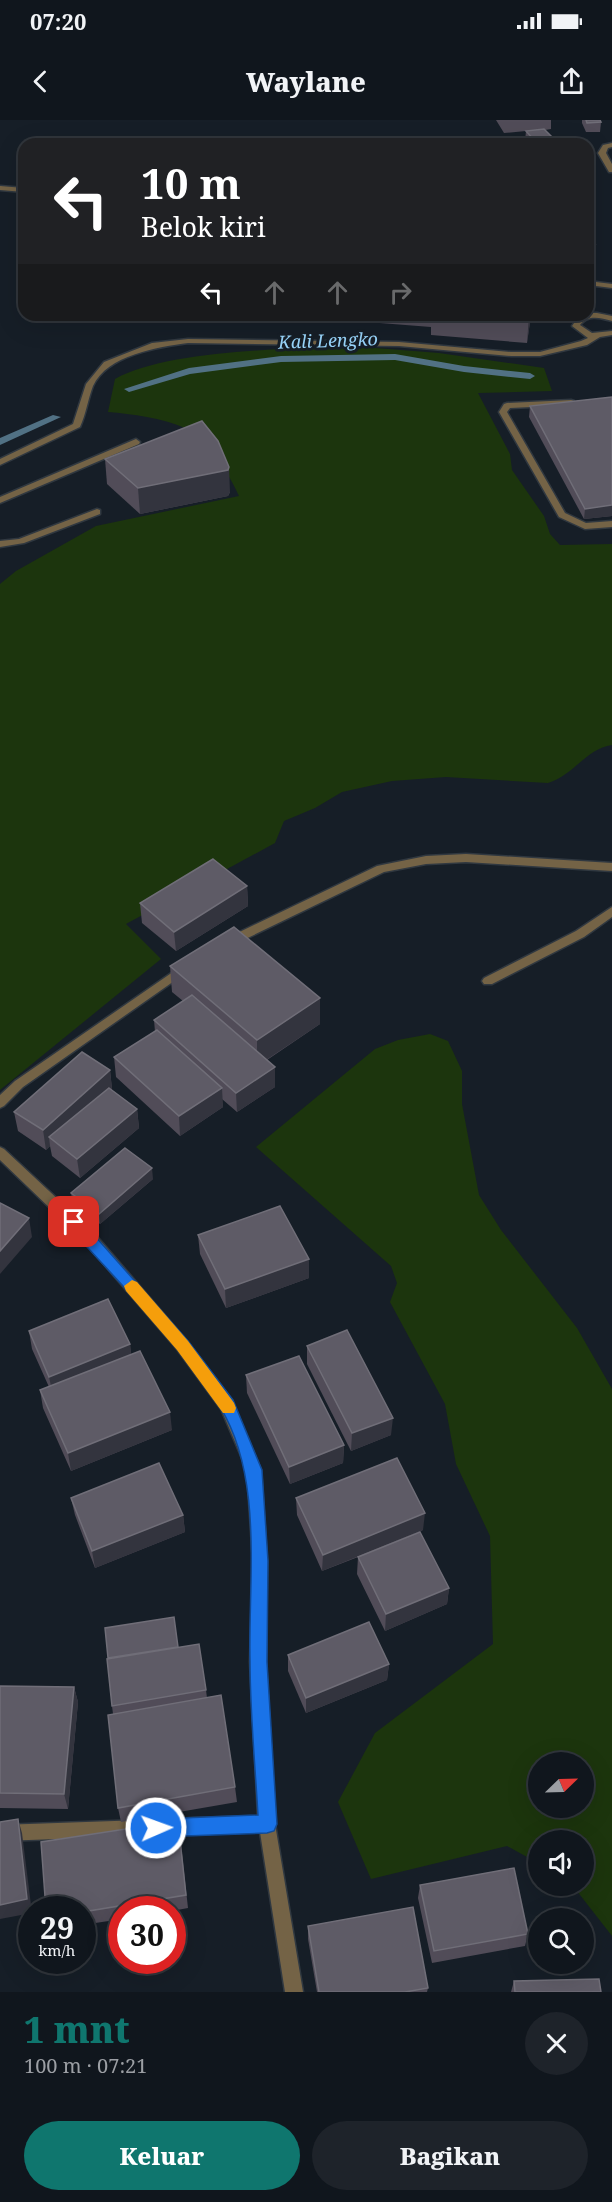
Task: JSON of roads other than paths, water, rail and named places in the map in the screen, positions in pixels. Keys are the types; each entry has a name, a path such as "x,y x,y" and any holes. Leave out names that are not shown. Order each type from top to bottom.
{"street":[{"path":"612,145 605,146 602,153 612,170"},
{"path":"0,188 18,190"},
{"path":"594,285 611,285"},
{"path":"594,315 612,318"},
{"path":"578,321 578,328 587,335 597,336"},
{"path":"0,462 77,425 90,384 107,364 153,345 188,341 399,344 511,354 540,354 576,346 597,336 612,333"},
{"path":"578,403 507,406 504,412 562,516 585,526 612,524"},
{"path":"0,500 136,442"},
{"path":"0,544 21,541 97,512"},
{"path":"218,948 381,869 404,864 426,860 466,858 612,867"},
{"path":"488,981 580,934 612,911"},
{"path":"0,1103 19,1084 189,964"},
{"path":"0,1152 88,1236 182,1345 227,1405 254,1470 260,1561 258,1662 267,1824 294,1992"},
{"path":"0,1833 267,1824"}],"waterway":[{"name":"Kali Lengko","path":"129,389 189,371 281,359 395,357 464,369 530,376"},
{"name":"Kali Lengko","path":"0,442 56,417"}]}
